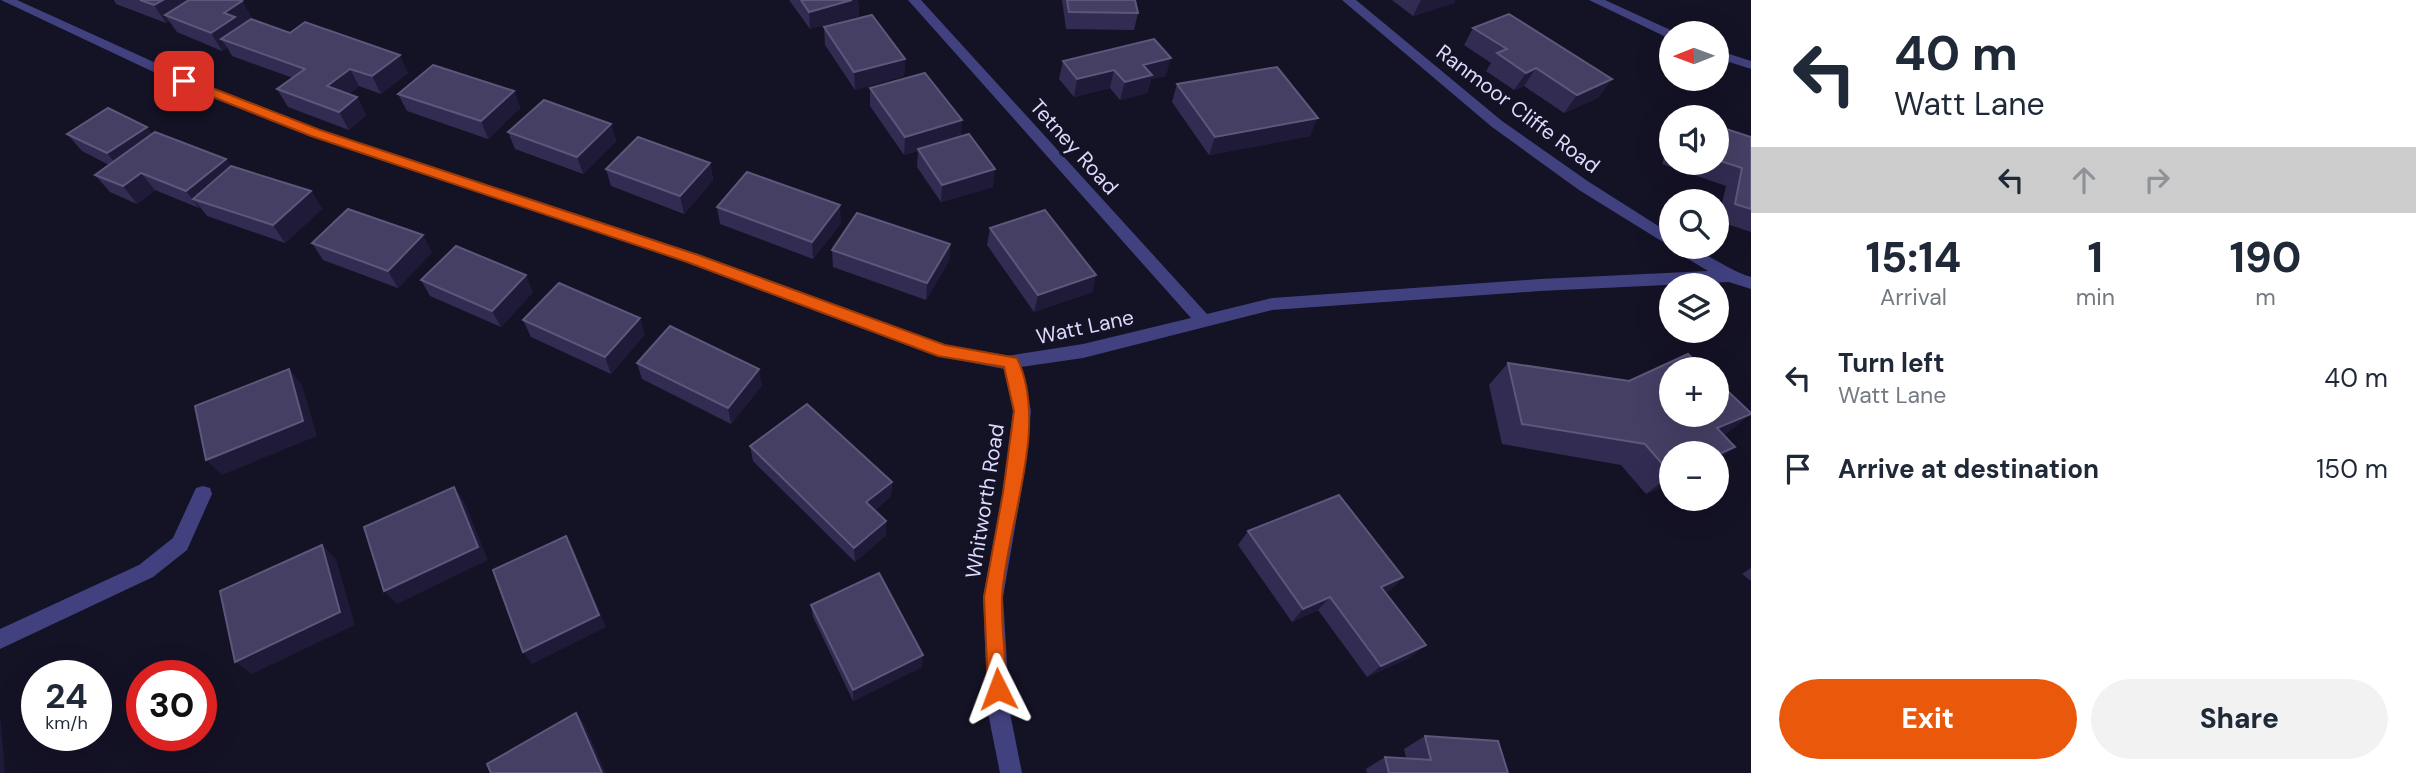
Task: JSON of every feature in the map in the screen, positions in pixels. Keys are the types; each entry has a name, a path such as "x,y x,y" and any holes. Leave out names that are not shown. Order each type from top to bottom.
{"street":[{"name":"Watt Lane","path":"7,0 184,81 316,133 692,258 944,351 1011,362 1083,351 1272,303 1659,279"},
{"name":"Tetney Road","path":"914,0 1204,321"},
{"name":"Ranmoor Cliffe Road","path":"1348,0 1497,124 1584,186 1659,233"},
{"path":"1595,0 1659,29"},
{"path":"1729,58 1751,65"},
{"path":"1701,259 1724,273"},
{"path":"1729,276 1751,283"},
{"name":"Whitworth Road","path":"1011,362 1022,411 1012,493 993,597 999,713 1011,773"},
{"path":"0,639 146,571 180,544 203,494"}],"building":[{"path":"140,0 163,0 154,5"},
{"path":"189,0 242,1 224,13 235,17 211,33 165,15"},
{"path":"801,0 852,0 809,12"},
{"path":"1067,0 1135,0 1138,13 1069,12"},
{"path":"1509,14 1612,79 1577,95 1536,68 1526,73 1497,53 1507,49 1473,28"},
{"path":"872,15 905,59 854,72 824,27"},
{"path":"251,19 290,33 305,22 400,55 372,76 350,69 327,86 357,97 339,112 277,89 305,69 221,39"},
{"path":"1154,39 1171,58 1143,65 1152,75 1125,82 1114,70 1077,79 1063,61"},
{"path":"433,65 514,91 481,121 398,94"},
{"path":"1277,67 1318,118 1215,137 1177,84"},
{"path":"925,73 962,120 905,137 870,88"},
{"path":"544,100 611,124 577,157 508,132"},
{"path":"108,108 147,127 107,153 67,134"},
{"path":"1729,130 1751,137 1751,209 1735,204 1742,168 1729,164"},
{"path":"155,132 226,159 186,191 141,173 123,186 95,175"},
{"path":"969,134 995,169 942,185 918,149"},
{"path":"638,137 710,163 680,196 606,169"},
{"path":"231,166 311,191 273,225 193,199"},
{"path":"747,172 840,205 812,242 717,207"},
{"path":"348,209 423,235 388,271 312,243"},
{"path":"1045,210 1096,275 1038,295 990,228"},
{"path":"857,213 950,244 927,283 832,250"},
{"path":"456,246 526,275 492,311 421,280"},
{"path":"559,283 640,318 605,357 523,320"},
{"path":"670,326 759,369 728,408 637,363"},
{"path":"1508,363 1629,381 1659,367 1659,427 1719,427 1717,428 1735,447 1729,450 1729,441 1659,441 1659,460 1645,444 1522,424"},
{"path":"289,369 303,421 206,460 195,406"},
{"path":"1729,392 1751,413 1729,423"},
{"path":"807,404 892,482 866,502 886,521 854,548 750,446"},
{"path":"454,487 478,547 384,591 364,527"},
{"path":"1339,495 1403,577 1381,587 1426,645 1381,666 1330,597 1303,609 1248,531"},
{"path":"566,536 599,615 523,652 493,570"},
{"path":"322,545 340,612 235,662 220,591"},
{"path":"879,573 923,655 853,690 811,605"},
{"path":"576,713 602,773 491,773 487,764"},
{"path":"1425,736 1498,741 1508,773 1389,773 1385,757 1431,760"}],"route":[{"path":"184,81 316,133 692,258 944,351 1011,362 1022,411 1012,493 993,597 998,689"}]}
